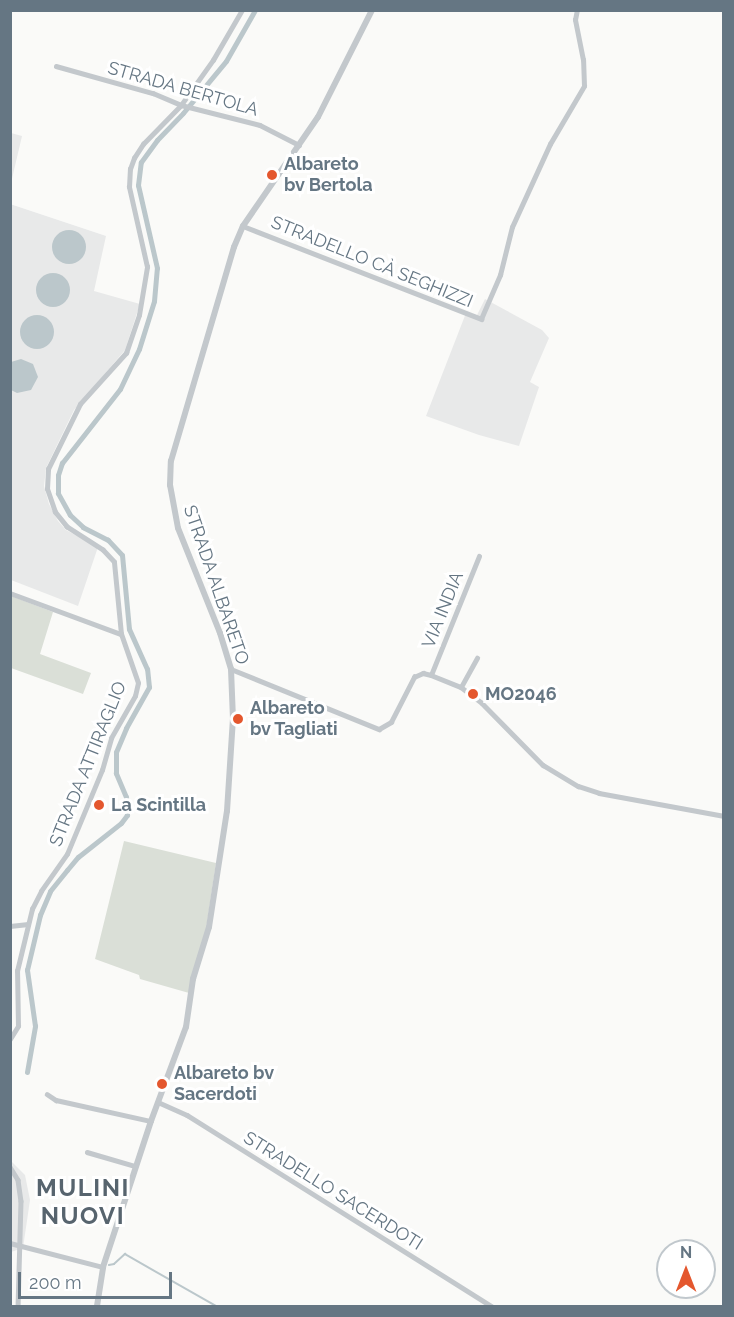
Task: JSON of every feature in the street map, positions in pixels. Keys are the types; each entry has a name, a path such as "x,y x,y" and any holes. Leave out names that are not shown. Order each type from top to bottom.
{"street":[{"name":"STRADA ATTIRAGLIO","path":"10,1039 18,1026 17,971 28,924 40,891 67,854 102,770 111,738 136,692 138,679 121,634 113,559 61,520 50,499 48,474 78,408 121,360 132,339 145,291 147,267 129,186 130,169 143,144 181,105 213,60 242,10"},
{"name":"STRADA ALBARETO","path":"97,1306 103,1267 135,1166 182,1040 215,890 229,779 233,719 231,669 220,633 178,528 171,499 169,474 181,422 234,247 243,226 265,190 318,117 372,10"},
{"name":"STRADELLO CÀ SEGHIZZI","path":"243,226 481,320 500,275 513,227 550,144 584,86 585,73 575,20 577,10"},
{"name":"STRADA BERTOLA","path":"56,66 153,93 181,105 260,125 299,145"},
{"name":"VIA INDIA","path":"431,675 479,556"},
{"path":"10,593 121,634"},
{"path":"461,687 477,658"},
{"path":"231,669 379,729 391,722 414,677 423,673 431,675 461,687 482,703 543,765 578,786 723,816"},
{"path":"10,926 28,924"},
{"path":"47,1094 57,1100 151,1121"},
{"name":"STRADELLO SACERDOTI","path":"158,1102 187,1115 492,1306"},
{"path":"87,1152 135,1166"},
{"path":"10,1167 21,1190 22,1246 18,1306"},
{"path":"10,1243 103,1267"}],"shaded area":[{"path":"10,133 22,136 11,183"},
{"path":"10,204 106,236 94,291 140,304 125,350 74,410 46,468 44,486 49,504 58,521 66,530 98,547 78,606 11,580"},
{"path":"69,230 81,235 86,247 81,259 69,264 57,259 52,247 57,235"},
{"path":"53,273 65,278 70,290 65,302 53,307 41,302 36,290 41,278"},
{"path":"485,299 542,330 549,338 530,382 539,387 519,446 479,435 426,416 466,313 477,315"},
{"path":"37,315 49,320 54,332 49,344 37,349 25,344 20,332 25,320"},
{"path":"21,359 33,364 38,377 31,390 17,393 11,390 11,362"},
{"path":"11,596 53,612 40,654 91,673 83,694 11,668"},
{"path":"124,841 216,863 206,929 189,993 140,979 139,975 95,959"},
{"path":"10,1160 25,1175 30,1200 23,1248 11,1252"}],"waterway":[{"path":"27,1072 35,1026 27,970 40,915 50,891 78,857 121,823 127,815 126,797 116,773 116,752 126,728 149,687 147,669 129,629 122,555 108,540 83,527 70,515 58,493 58,475 62,463 120,389 139,349 154,301 157,268 138,185 141,162 157,140 183,113 226,61 255,10"},
{"path":"109,1265 114,1264 125,1254 216,1306"}],"place":[{"name":"Albareto bv Bertola","path":"272,175"},
{"name":"MO2046","path":"473,694"},
{"name":"Albareto bv Tagliati","path":"238,719"},
{"name":"La Scintilla","path":"99,805"},
{"name":"Albareto bv Sacerdoti","path":"162,1084"}],"district":[{"name":"MULINI NUOVI","path":"83,1202"}]}
